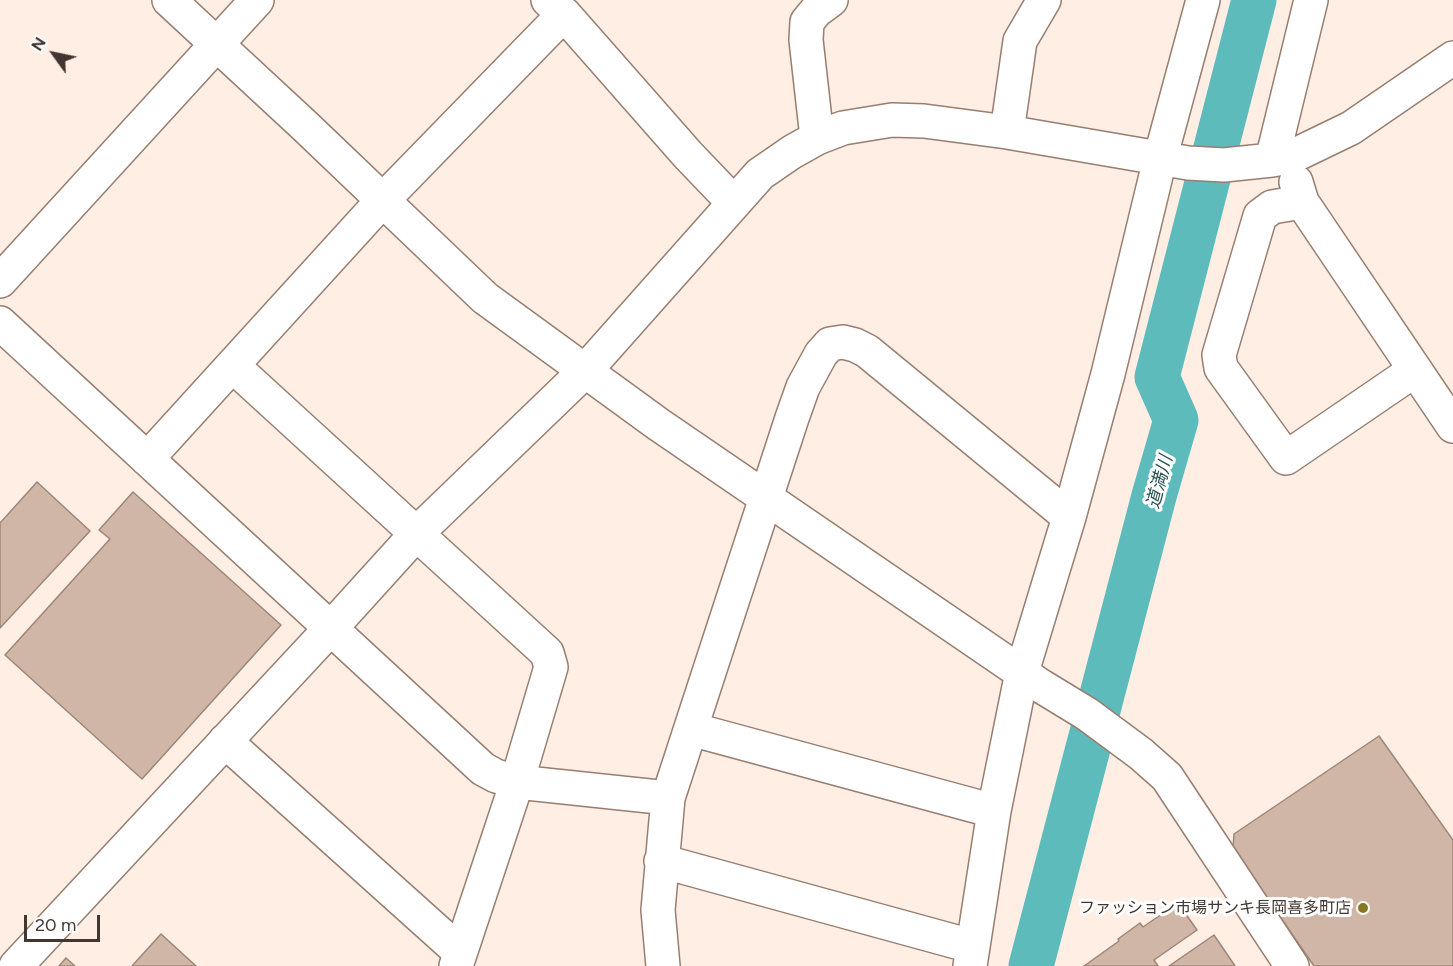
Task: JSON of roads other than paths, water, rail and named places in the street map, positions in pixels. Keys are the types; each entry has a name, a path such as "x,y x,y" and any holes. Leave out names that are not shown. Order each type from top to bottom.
{"street":[{"path":"169,0 485,298 658,424 1111,731 1167,777 1292,966"},
{"path":"0,281 257,0"},
{"path":"817,138 806,40 807,22 816,11 831,0"},
{"path":"1007,132 1020,41 1044,0"},
{"path":"661,861 970,956 994,811 1032,679 1069,517 1108,374 1174,161 1203,0"},
{"path":"1311,0 1275,159 1453,426"},
{"path":"147,459 556,7 734,203"},
{"path":"16,966 417,533 585,371 760,174 792,152 817,138 843,128 892,120 924,121 1007,132 1174,161 1224,165 1275,159 1351,128 1453,58"},
{"path":"1302,202 1272,207 1260,216 1219,355 1221,368 1286,458 1415,370"},
{"path":"0,323 483,770 517,782 668,798"},
{"path":"663,966 658,910 668,798 803,387 821,354 830,344 843,342 867,351 1069,517"},
{"path":"225,741 458,959 517,782 551,667 547,653 233,366"},
{"path":"691,729 994,811"}],"waterway":[{"name":"道満川","path":"1031,966 1176,420 1157,377 1254,0"}],"place":[{"name":"ファッション市場サンキ長岡喜多町店","path":"1363,908"}]}
